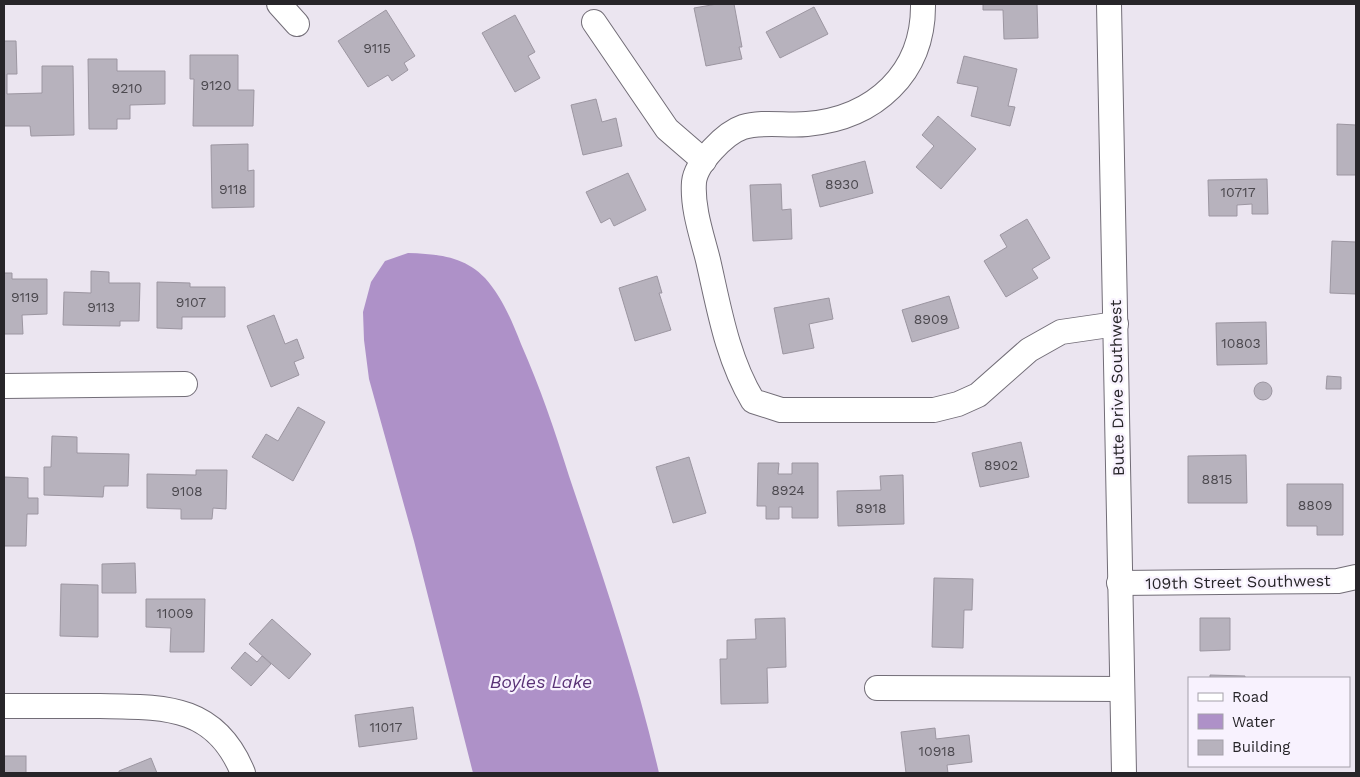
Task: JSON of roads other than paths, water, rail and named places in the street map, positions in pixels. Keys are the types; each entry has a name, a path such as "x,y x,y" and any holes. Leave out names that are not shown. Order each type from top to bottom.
{"street":[{"path":"278,4 297,24"},
{"path":"922,4 918,47 908,68 891,88 866,105 843,116 808,124 743,127 724,138 704,161 694,181 696,210 728,346 743,384 753,401 781,410 934,410 958,404 978,395 1029,350 1061,332 1116,324"},
{"name":"Butte Drive Southwest","path":"1110,4 1112,234 1116,324 1119,583 1124,773"},
{"path":"594,22 667,129 704,161"},
{"path":"4,386 185,384"},
{"name":"109th Street Southwest","path":"1119,583 1338,581 1356,577"},
{"path":"877,688 1122,689"},
{"path":"4,706 159,707 184,713 208,726 227,744 237,758 243,773"}],"water":[{"name":"Boyles Lake","path":"408,253 450,258 468,265 491,285 510,318 547,409 606,587 640,698 659,773 473,773 414,541 369,379 364,340 363,312 371,282 385,261"}]}
